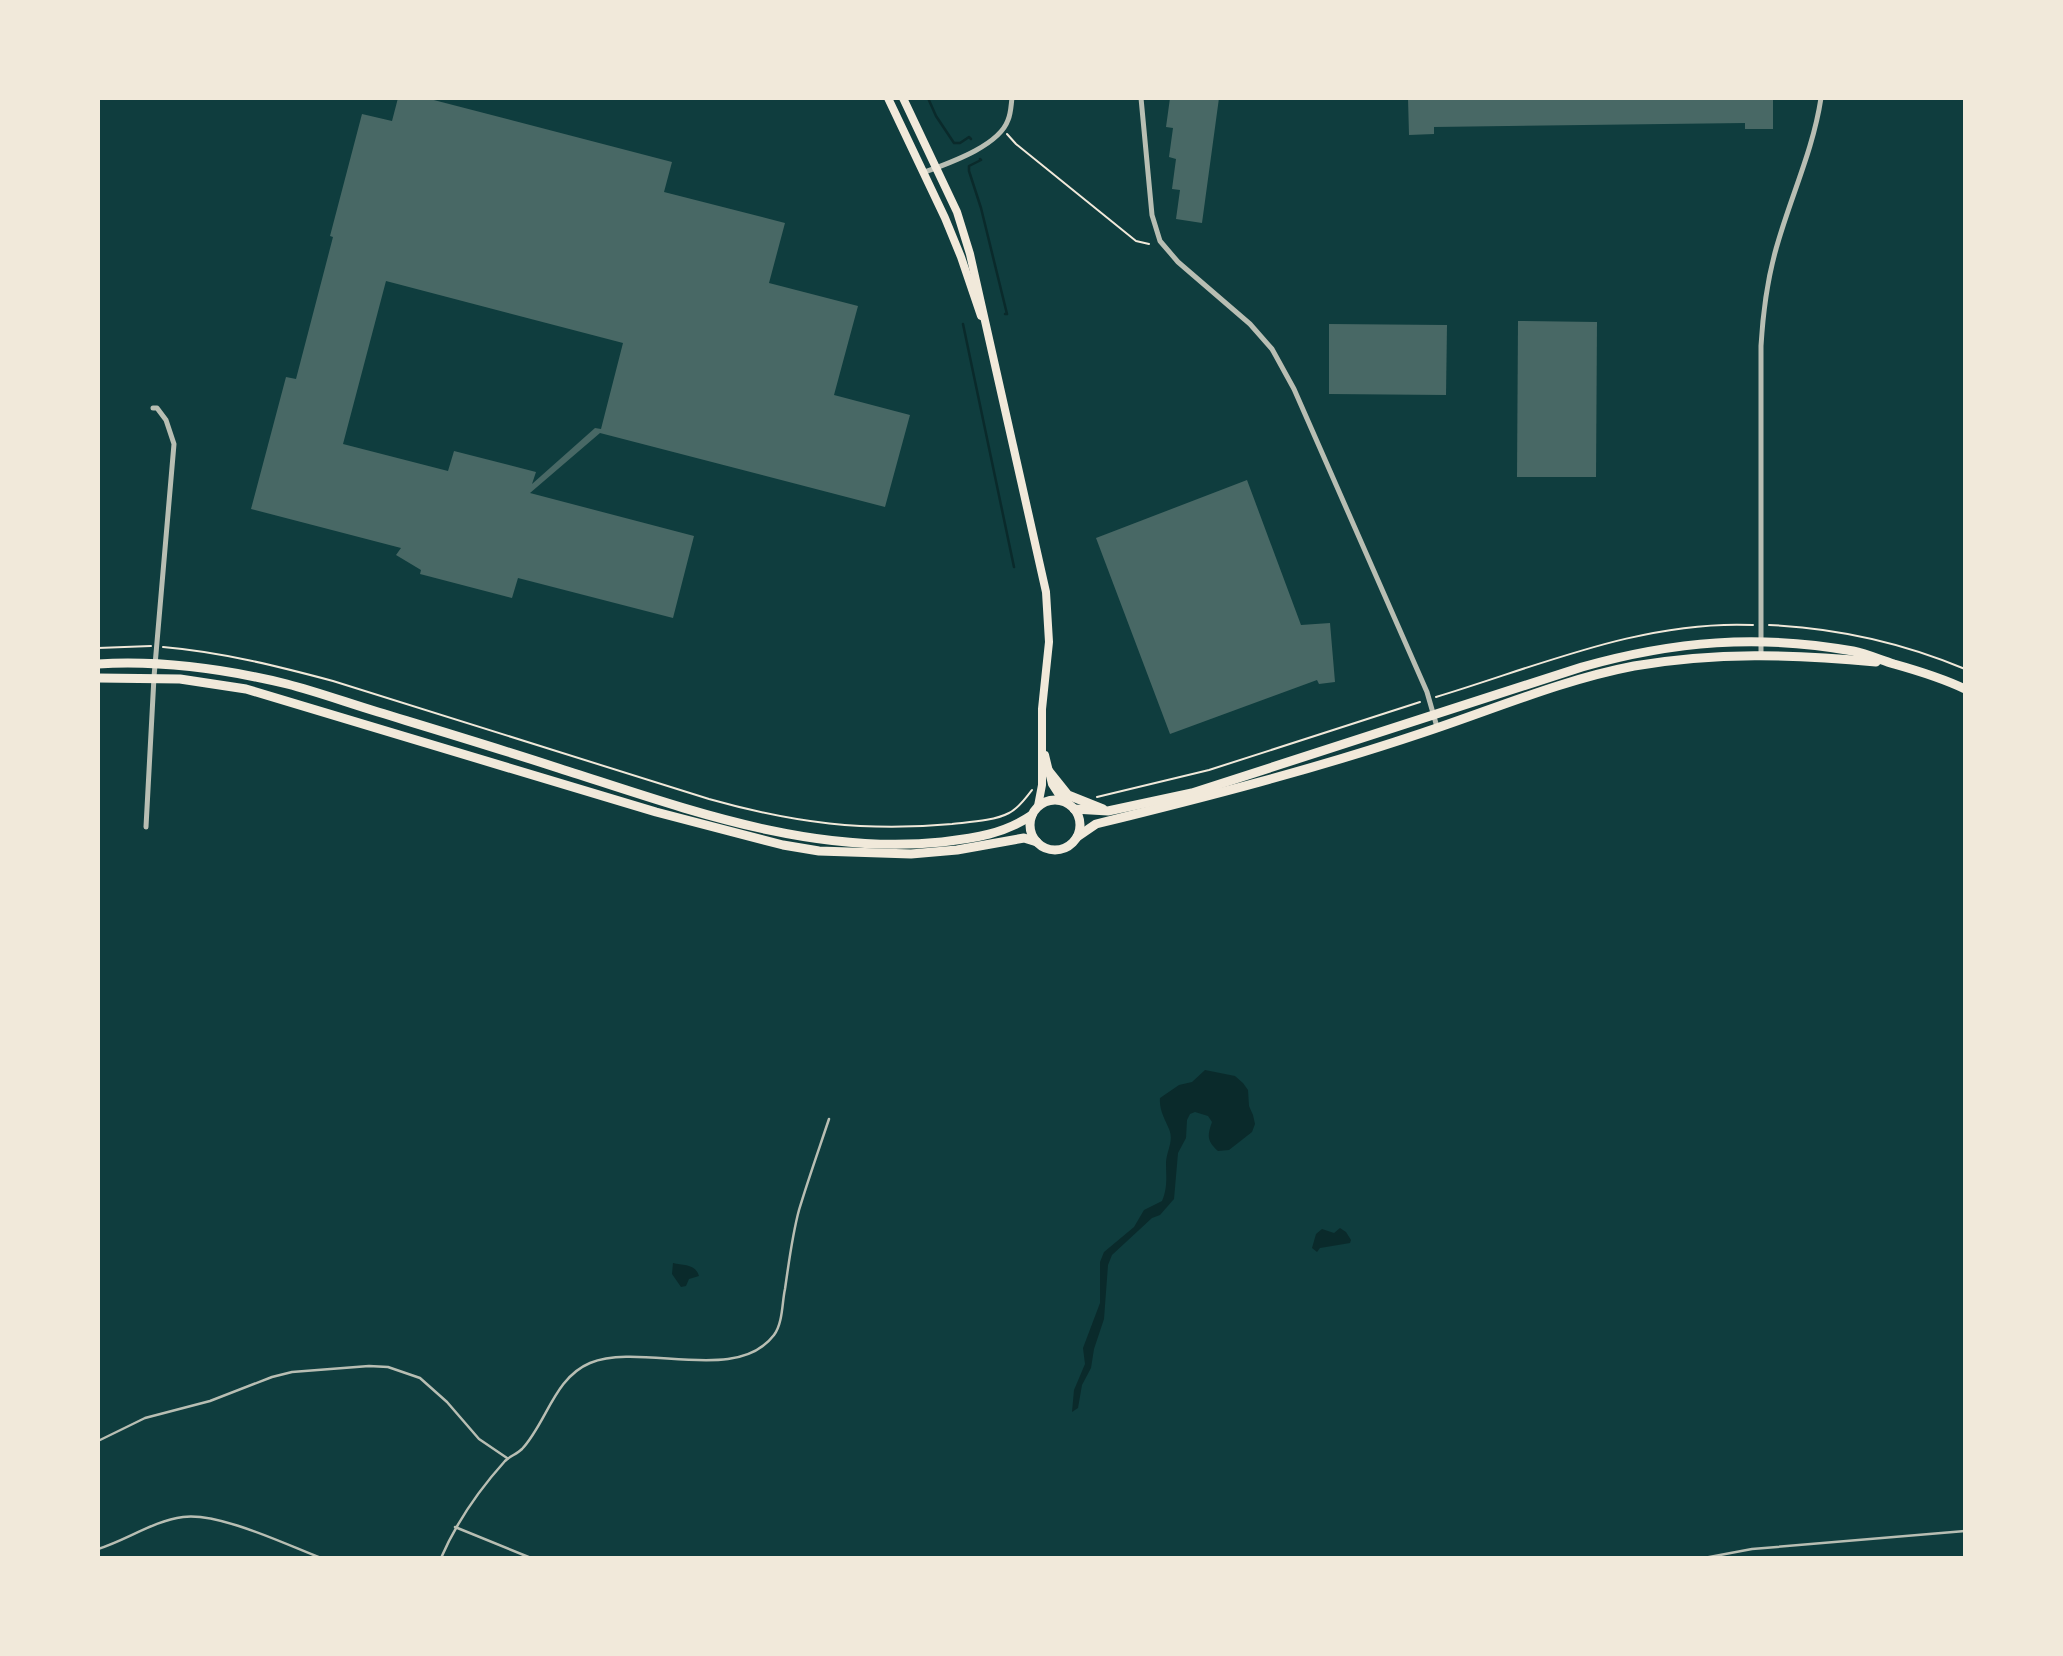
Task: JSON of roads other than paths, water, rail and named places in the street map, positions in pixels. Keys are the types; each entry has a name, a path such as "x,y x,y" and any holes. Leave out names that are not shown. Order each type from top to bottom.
{"main road":[{"path":"98,664 155,663 228,671 290,685 614,786 782,835 823,841 911,845 991,835 1017,825 1032,815 1038,806 1042,786 1041,734 1049,642 1046,592 986,332 961,257 925,172 888,98"},
{"path":"903,98 957,212 983,305 986,332"},
{"path":"1074,809 1108,811 1192,793 1633,653 1680,645 1761,641 1856,652 1947,680 1965,689"},
{"path":"98,678 154,677 213,683 271,696 656,812 783,845 819,851 911,854 957,850 1024,838 1050,849 1060,849 1096,824 1276,778 1584,679 1631,667 1692,658 1761,654 1895,664"},
{"path":"1041,734 1055,791 1074,809 1080,823 1077,837"},
{"path":"1048,770 1068,795 1108,811"},
{"path":"1038,806 1048,801 1063,801"},
{"path":"1032,815 1031,830 1037,842"}],"street":[{"path":"925,172 980,147 1003,130 1008,121 1012,98"},
{"path":"1141,98 1152,215 1160,241 1178,262 1250,324 1272,349 1305,414 1427,692 1438,728"},
{"path":"1761,654 1761,346 1764,302 1776,248 1807,159 1821,98"},
{"path":"146,827 155,663 174,444 166,420 157,408 153,408"}],"lane":[{"path":"441,1558 454,1527 472,1500 507,1458 522,1449 563,1383 589,1363 612,1357 718,1359 744,1355 761,1348 775,1333 799,1210 829,1119"},
{"path":"98,1441 145,1418 210,1401 272,1377 369,1366 388,1367 420,1378 447,1402 479,1439 507,1458"},
{"path":"98,1549 170,1520 194,1516 247,1530 321,1558"},
{"path":"454,1527 531,1558"},
{"path":"1704,1558 1752,1549 1965,1531"}],"water":[{"path":"1205,1070 1235,1076 1243,1083 1248,1090 1249,1106 1255,1124 1252,1132 1229,1150 1218,1151 1209,1138 1212,1122 1208,1116 1195,1112 1190,1114 1186,1138 1178,1153 1174,1199 1160,1215 1152,1218 1112,1255 1108,1265 1104,1319 1091,1368 1082,1385 1078,1408 1072,1412 1074,1390 1085,1364 1083,1348 1100,1303 1100,1262 1104,1252 1134,1227 1144,1210 1162,1201 1164,1196 1171,1138 1161,1110 1160,1098 1179,1085 1192,1082"},
{"path":"1340,1228 1346,1232 1350,1243 1320,1248 1317,1252 1312,1248 1316,1234 1322,1229 1334,1233"},
{"path":"673,1263 692,1267 699,1276 689,1279 686,1286 681,1287 672,1274"}],"waterway":[{"path":"928,98 954,143 960,143 969,137 971,139"},
{"path":"980,159 969,166 969,171 981,208 1005,314"},
{"path":"963,324 1014,567"}]}
